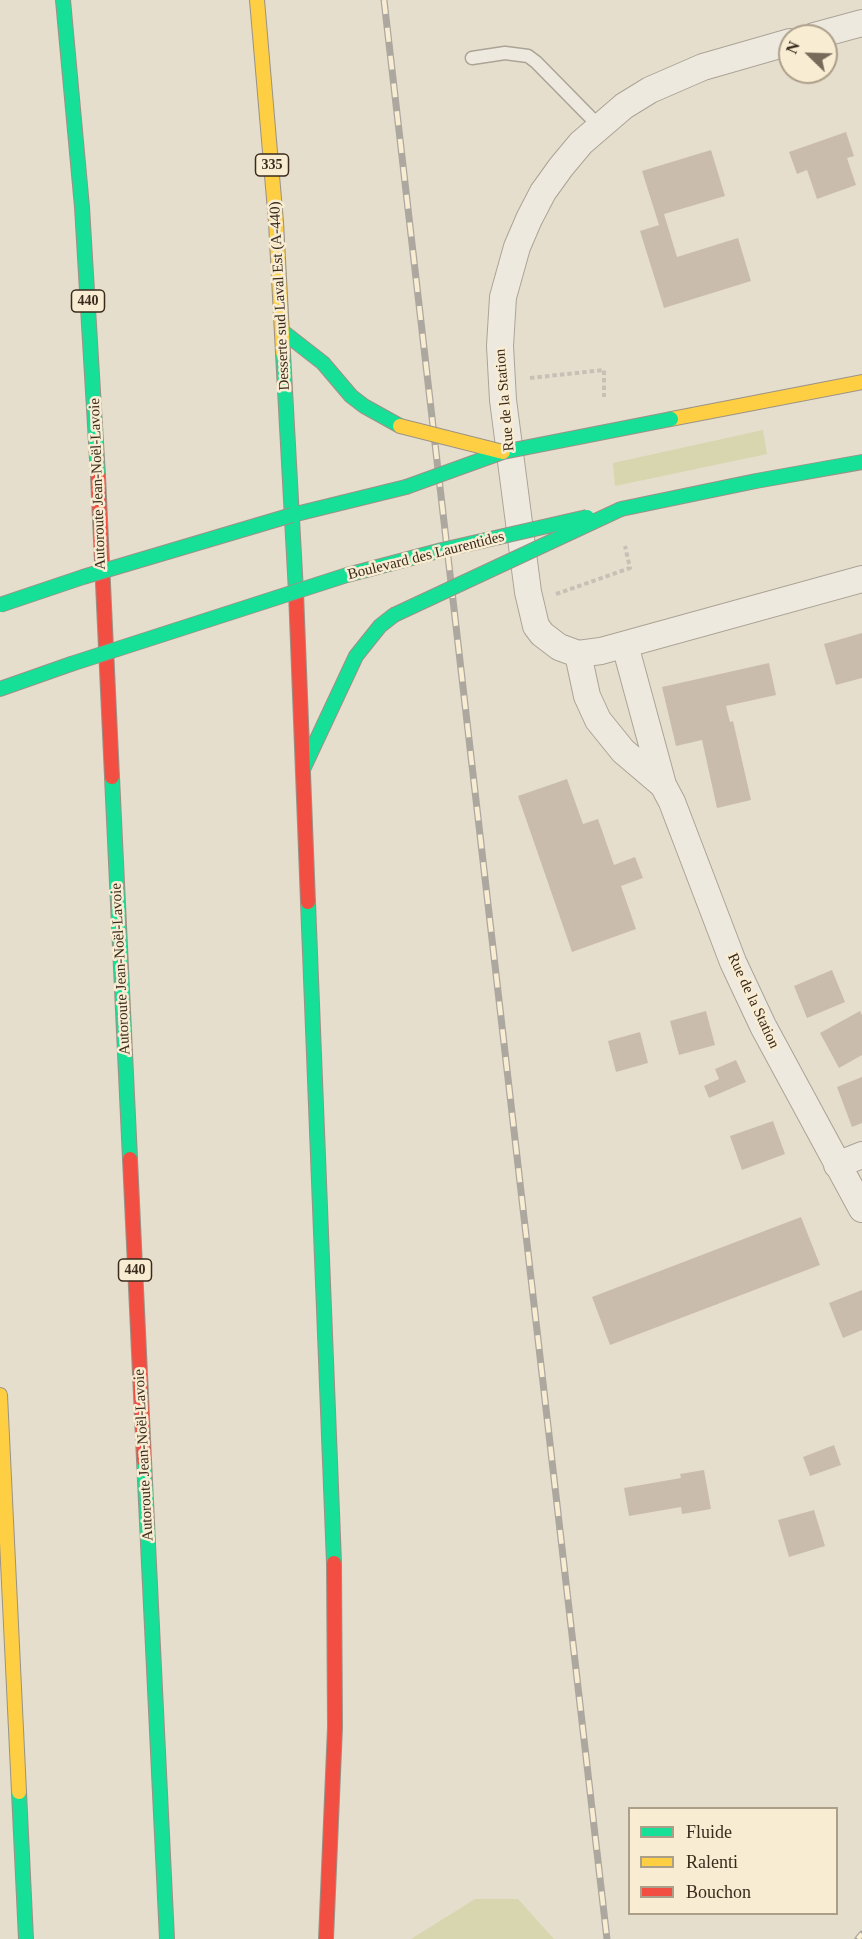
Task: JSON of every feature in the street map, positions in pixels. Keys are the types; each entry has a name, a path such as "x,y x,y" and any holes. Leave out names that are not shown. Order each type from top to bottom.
{"main road":[{"name":"Autoroute Jean-Noël-Lavoie","path":"63,0 82,207 94,389 166,1939"},
{"name":"Desserte sud Laval Est (A-440)","path":"257,0 273,172 296,592 334,1550 334,1747 326,1939"},
{"path":"282,331 323,363 351,396 375,414 400,426 503,452"},
{"path":"0,605 83,577 292,515 406,487 503,452 862,382"},
{"name":"Boulevard des Laurentides","path":"0,689 347,575 442,550 621,509 862,462"},
{"path":"303,769 356,656 380,626 393,615 621,509"},
{"path":"0,1395 26,1939"}],"street":[{"path":"838,30 862,23"},
{"name":"Rue de la Station","path":"663,785 623,751 598,720 587,696 578,654 559,647 542,634 536,626 530,604 503,400 501,321 503,297 517,248 543,192 561,166 599,126 624,106 650,90 730,58 778,45"},
{"path":"578,654 625,645 862,579"},
{"name":"Rue de la Station","path":"625,645 663,785 672,802 733,962 763,1026 862,1209"},
{"path":"837,1165 862,1155"}],"lane":[{"path":"472,58 505,52 528,56 599,126"}],"path":[{"path":"536,377 604,370 604,398"},
{"path":"563,591 630,568 625,546"}],"green space":[{"path":"763,430 767,454 615,486 613,463"},
{"path":"475,1899 518,1899 554,1939 411,1939"}],"building":[{"path":"846,132 854,156 847,158 856,185 817,199 807,170 797,174 789,152"},
{"path":"711,150 725,196 664,214 677,257 738,238 751,281 664,308 640,231 659,225 642,171"},
{"path":"862,633 862,678 836,685 824,644"},
{"path":"769,663 776,695 726,706 730,722 733,721 751,800 717,808 702,740 676,746 662,687"},
{"path":"567,779 583,824 598,819 614,865 635,857 643,878 621,886 636,929 572,952 518,796"},
{"path":"832,970 845,1002 807,1018 794,986"},
{"path":"706,1011 715,1045 679,1055 670,1021"},
{"path":"860,1011 862,1015 862,1055 839,1068 820,1033"},
{"path":"640,1032 648,1063 616,1072 608,1041"},
{"path":"736,1060 746,1082 709,1098 704,1086 719,1079 715,1069"},
{"path":"862,1077 862,1123 852,1127 837,1087"},
{"path":"773,1121 785,1154 742,1170 730,1136"},
{"path":"801,1217 820,1265 610,1345 592,1297"},
{"path":"862,1290 862,1330 843,1338 829,1303"},
{"path":"834,1445 841,1465 810,1476 803,1457"},
{"path":"704,1470 711,1509 682,1514 681,1507 629,1516 624,1488 681,1478 680,1474"},
{"path":"814,1510 825,1546 789,1557 778,1520"}],"railway":[{"path":"384,0 607,1939"},
{"path":"858,1939 862,1934"}],"traffic: fast":[{"path":"63,0 82,207 98,476"},
{"path":"282,331 323,363 351,396 400,426"},
{"path":"283,353 296,592"},
{"path":"406,487 503,452 671,419"},
{"path":"621,509 862,462"},
{"path":"292,515 406,487"},
{"path":"394,615 621,509"},
{"path":"0,605 83,577 292,515"},
{"path":"71,664 347,575 442,550 587,517"},
{"path":"304,767 356,656 380,626 394,615"},
{"path":"0,689 71,664"},
{"path":"112,777 130,1159"},
{"path":"308,902 334,1563"},
{"path":"144,1460 167,1939"},
{"path":"19,1792 26,1939"}],"traffic: slow":[{"path":"257,0 276,222 283,353"},
{"path":"671,419 862,382"},
{"path":"400,426 503,452"},
{"path":"0,1395 19,1792"}],"traffic: jam":[{"path":"98,476 112,777"},
{"path":"296,592 308,902"},
{"path":"130,1159 144,1460"},
{"path":"326,1939 335,1727 334,1563"}]}
